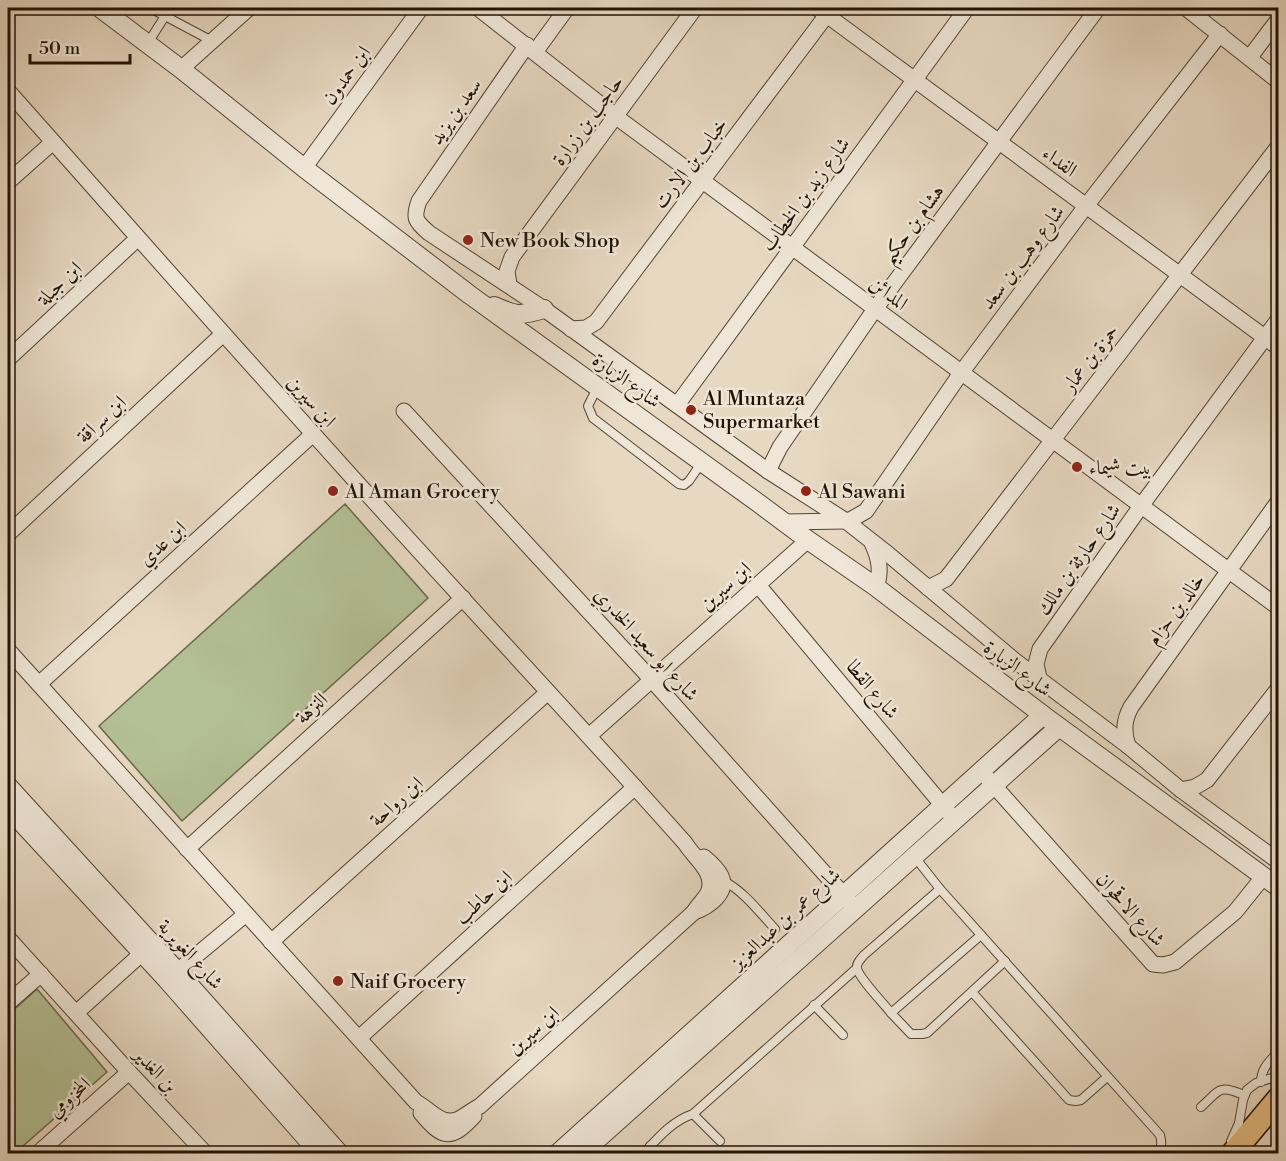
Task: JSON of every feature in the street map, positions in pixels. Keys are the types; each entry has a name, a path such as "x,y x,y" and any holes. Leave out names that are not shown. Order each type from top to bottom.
{"main road":[{"path":"1232,1154 1278,1099"}],"street":[{"name":"شارع الزبارة","path":"100,8 470,295 876,587 1059,727 1278,887"},
{"path":"181,69 249,8"},
{"name":"ابن حمدون","path":"304,168 422,8"},
{"name":"المدائن","path":"478,8 615,116 1278,607"},
{"name":"سعد بن يزيد","path":"419,201 531,49 567,8"},
{"name":"حاجب بن زرارة","path":"512,257 695,8"},
{"name":"شارع زيد بن الخطاب","path":"677,405 967,8"},
{"name":"هشام بن حكيم","path":"768,471 780,447 875,309 1098,8"},
{"path":"1186,8 1278,81"},
{"name":"الفداء","path":"825,10 1278,347"},
{"name":"خباب بن الارت","path":"571,329 586,328 596,322 703,181 825,10"},
{"path":"1250,57 1278,20"},
{"name":"شارع وهب بن سعد","path":"784,522 846,521 866,511 961,373 1086,206 1220,34"},
{"name":"ابن سيرين","path":"8,91 313,434 590,735 686,843 708,873 710,883 708,892 694,912"},
{"path":"8,182 53,142"},
{"name":"حمزة بن عمار","path":"928,588 946,579 1278,147"},
{"name":"شارع الزبارة","path":"419,201 415,213 418,223 429,232 544,309 768,471 846,521 1014,660 1128,746 1181,790 1277,859"},
{"name":"ابن جبلة","path":"8,359 138,238"},
{"path":"484,269 512,257"},
{"path":"509,285 507,271 512,257"},
{"path":"470,295 510,313 523,315 544,309"},
{"name":"شارع حارثة بن مالك","path":"1040,649 1141,506 1278,320"},
{"name":"ابن سراقة","path":"8,534 223,334"},
{"name":"شارع ابو سعيد الخدري","path":"404,411 651,680 850,902"},
{"name":"ابن عدي","path":"39,684 313,434"},
{"name":"خالد بن حزام","path":"1128,746 1124,730 1131,707 1278,502"},
{"path":"866,511 866,526 880,567 876,587"},
{"name":"ابن سيرين","path":"590,735 808,540"},
{"name":"شارع القطا","path":"758,585 955,820"},
{"name":"النزهة","path":"187,849 463,598"},
{"path":"1014,660 1040,649"},
{"path":"1038,678 1036,664 1040,649"},
{"name":"ابن سيرين","path":"8,650 359,1038 416,1102 432,1127 440,1133 458,1131 474,1117 480,1106 694,912 705,907 717,897 722,889 722,880 718,871 703,855 686,843"},
{"path":"1181,790 1195,787 1207,780 1278,689"},
{"name":"ابن رواحة","path":"271,942 548,692"},
{"name":"شارع عمر بن عبدالعزيز","path":"581,1154 850,902 903,842 1043,715"},
{"name":"شارع عمر بن عبدالعزيز","path":"557,1154 850,902 914,856 1059,727"},
{"name":"شارع الاقحوان","path":"981,771 1153,964 1163,965 1175,962 1234,912 1264,876"},
{"path":"1207,780 1204,795 1209,810"},
{"name":"شارع الغويرية","path":"8,786 147,949"},
{"name":"ابن حاطب","path":"359,1038 635,787"},
{"name":"شارع الغويرية","path":"8,808 172,975 340,1154"},
{"path":"172,975 246,914"},
{"name":"بن الغدير","path":"8,938 206,1154"},
{"path":"76,1013 147,949"},
{"path":"8,1003 41,974"},
{"name":"شارع الغويرية","path":"172,975 320,1154"},
{"name":"المخزومي","path":"36,1154 129,1072"}],"lane":[{"path":"150,8 212,41"},
{"path":"148,43 165,16"},
{"path":"598,387 588,406 593,418 679,484 684,485 689,481 702,462"},
{"path":"903,842 940,889 1160,1135 1162,1141 1159,1154"},
{"path":"722,880 743,894 775,929"},
{"path":"940,889 858,962 857,968 860,976 891,1013 911,1034 927,1032 1005,961"},
{"path":"891,1013 981,935"},
{"path":"643,1154 673,1124 693,1114 857,968"},
{"path":"972,992 1069,1100 1081,1100 1107,1077"},
{"path":"814,1005 843,1035"},
{"path":"1261,1082 1262,1072 1278,1052"},
{"path":"1225,1154 1239,1123 1244,1095 1251,1086 1278,1076"},
{"path":"1201,1107 1222,1089 1231,1089 1244,1095"},
{"path":"693,1114 720,1141"},
{"path":"651,1146 658,1154"}],"green space":[{"path":"345,504 428,598 182,821 99,726"},
{"path":"37,989 107,1072 15,1153 8,1153 8,1015"}],"place":[{"name":"New Book Shop","path":"468,240"},
{"name":"Al Muntaza Supermarket","path":"691,410"},
{"name":"بيت شيماء","path":"1077,467"},
{"name":"Al Aman Grocery","path":"333,491"},
{"name":"Al Sawani","path":"806,491"},
{"name":"Naif Grocery","path":"338,981"}]}
